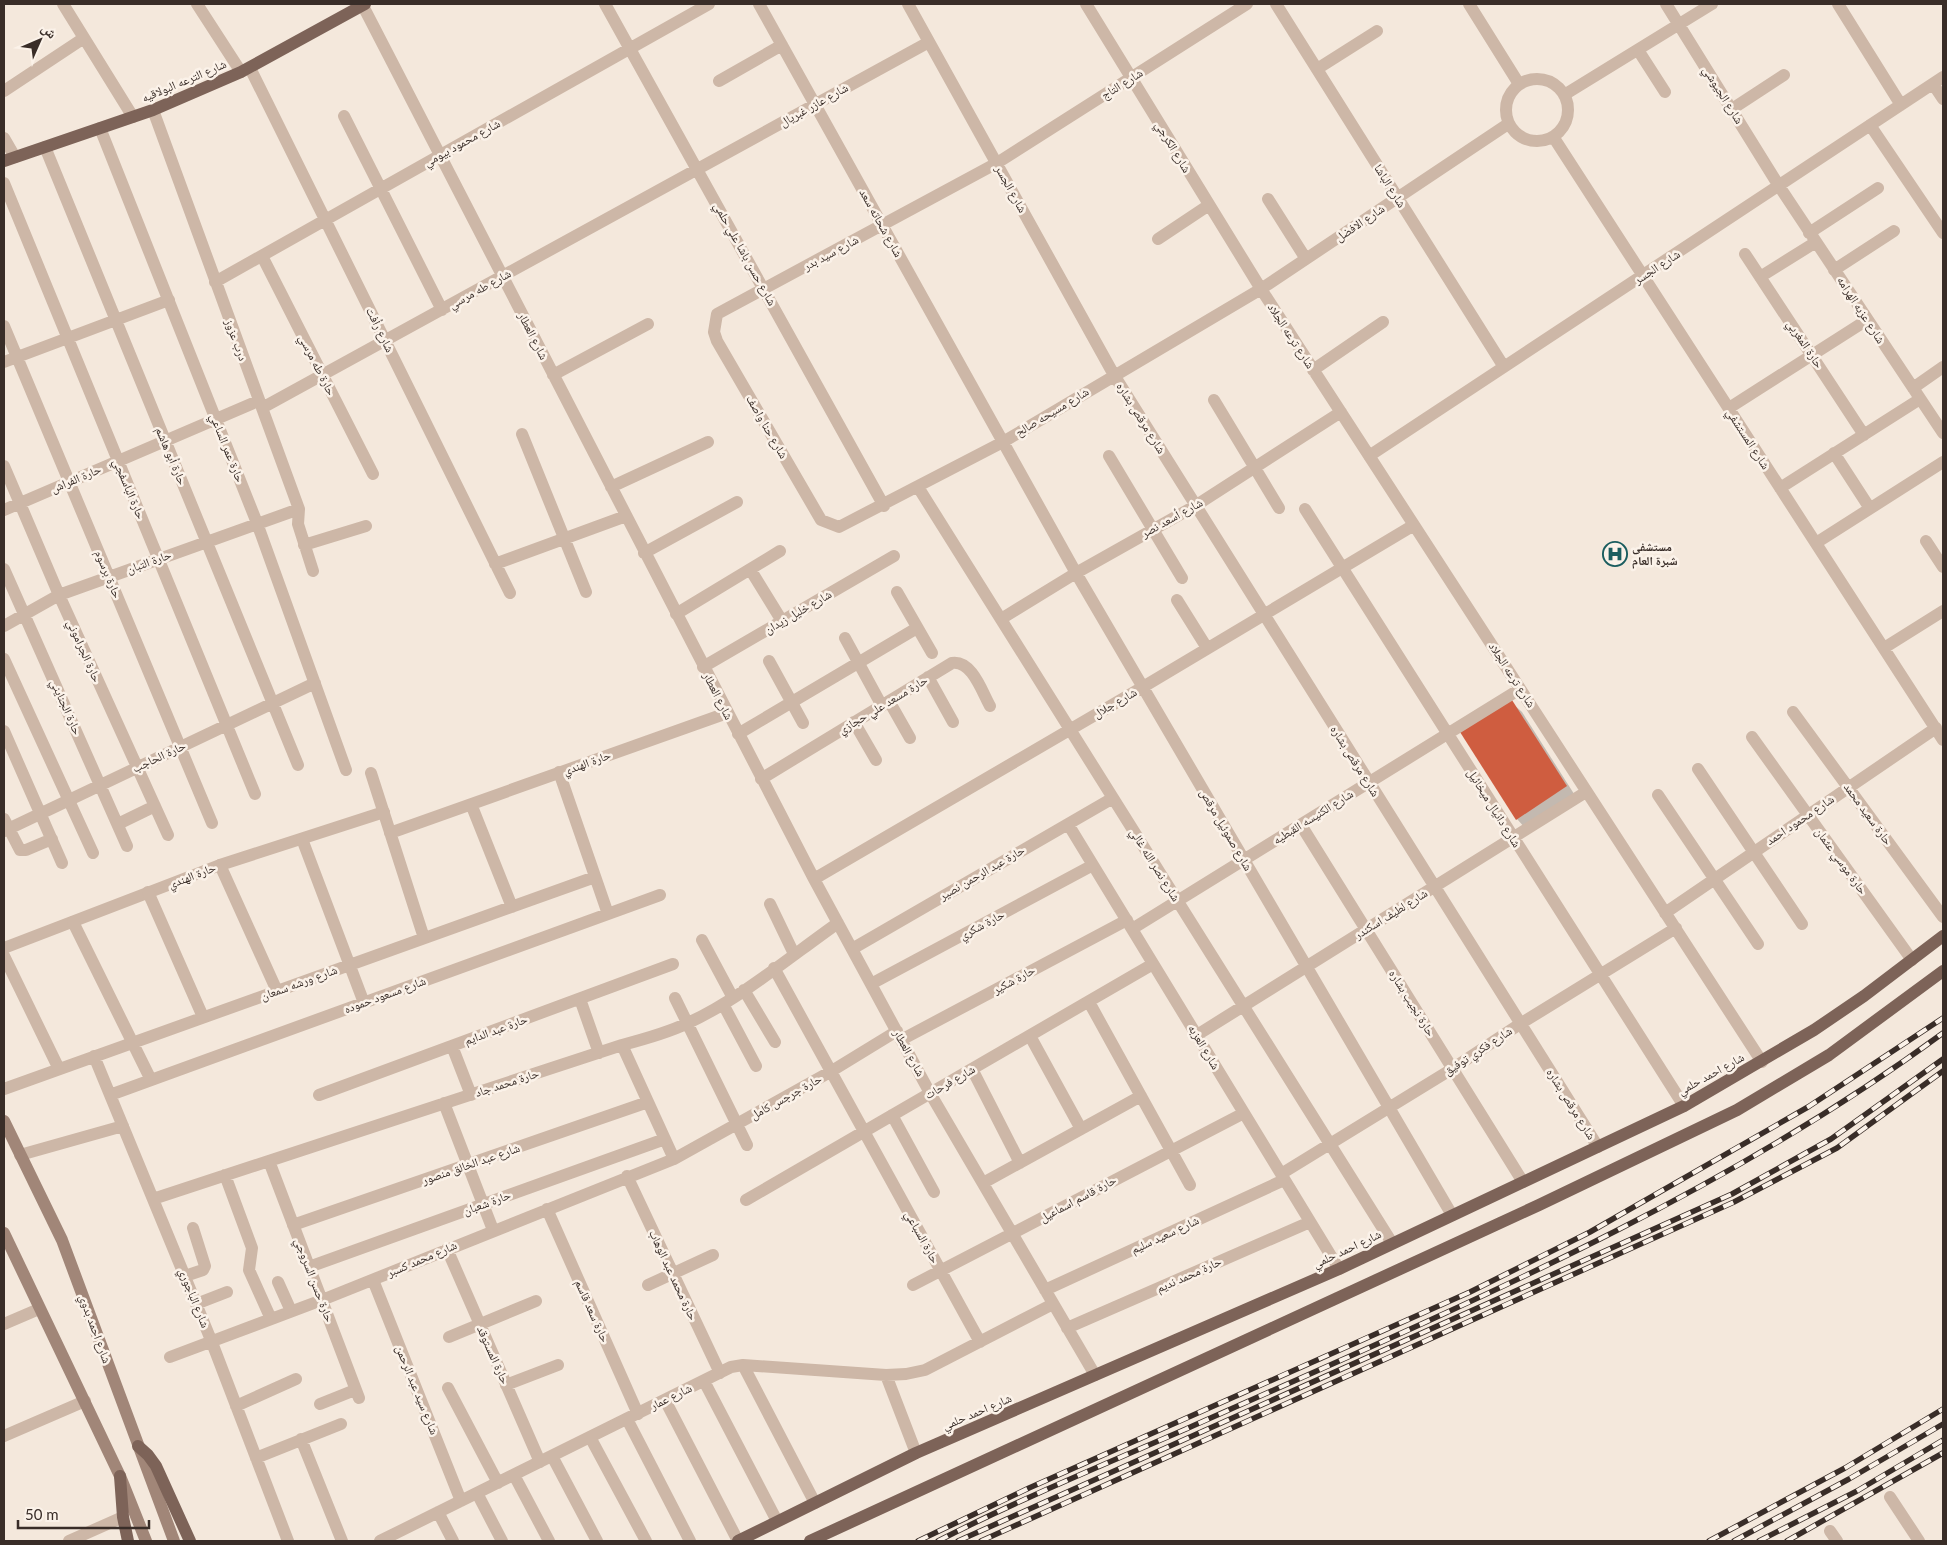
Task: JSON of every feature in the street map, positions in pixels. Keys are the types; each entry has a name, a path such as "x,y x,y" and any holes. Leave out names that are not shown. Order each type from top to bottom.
{"main road":[{"name":"شارع الترعه البولاقيه","path":"10,159 153,110 246,70 363,4"},
{"name":"شارع احمد حلمي","path":"742,1540 916,1453 1339,1269 1684,1106 1762,1062 1835,1015 1943,936"},
{"path":"810,1541 1540,1205 1730,1114 1829,1055 1943,971"},
{"name":"شارع احمد بدوي","path":"4,1121 62,1240 174,1541"},
{"path":"4,1233 120,1476 146,1541"},
{"path":"138,1446 156,1466 190,1541"},
{"path":"120,1476 123,1517 128,1541"}],"street":[{"path":"63,4 133,117"},
{"name":"شارع رأفت","path":"197,4 246,70 326,220 510,593"},
{"name":"شارع العطار","path":"363,4 703,667 814,879 930,1093 1095,1375"},
{"name":"شارع حسن باشا علي حلمي","path":"605,4 884,506"},
{"name":"شارع محمود بيومي","path":"216,282 709,4"},
{"name":"شارع شحاته سعد","path":"759,4 1003,442"},
{"name":"شارع الجسر","path":"908,4 1114,375"},
{"name":"شارع الكرجي","path":"1086,4 1261,289"},
{"name":"شارع التاج","path":"997,163 1247,4"},
{"name":"شارع الباشا","path":"1276,4 1504,367"},
{"path":"1470,4 1519,84"},
{"name":"شارع الجيوشي","path":"1666,4 1779,186"},
{"path":"1564,95 1712,4"},
{"path":"1838,4 1900,105"},
{"path":"1317,70 1377,31"},
{"path":"4,91 84,38"},
{"name":"شارع عازر غبريال","path":"698,169 929,42"},
{"path":"719,81 782,45"},
{"path":"1638,50 1665,92"},
{"path":"1732,109 1784,75"},
{"path":"1535,79 1544,80 1559,88 1564,95 1568,104 1566,123 1554,138 1545,141 1528,141 1513,131 1508,124 1506,115 1508,98 1519,84 1535,79"},
{"path":"1938,80 1943,99"},
{"name":"شارع الجسر","path":"1369,456 1938,80"},
{"name":"درب عزوز","path":"153,110 298,509 298,524 312,571"},
{"path":"344,116 442,310"},
{"name":"شارع الافضل","path":"1261,289 1508,124"},
{"path":"1870,125 1943,233"},
{"name":"حارة عمر الساعي","path":"100,128 215,420 258,523 346,770"},
{"path":"4,138 10,159"},
{"name":"شارع المستشفي","path":"1554,138 1943,740"},
{"name":"حارة أبو هاشم","path":"45,147 164,442 298,765"},
{"name":"شارع سيد بدر","path":"717,314 997,163"},
{"name":"شارع طه مرسي","path":"260,405 323,375 698,169"},
{"name":"حارة الباسفجي","path":"4,183 255,794"},
{"name":"شارع عزبه الهرامه","path":"1779,186 1943,433"},
{"path":"1760,277 1878,188"},
{"path":"1268,199 1306,259"},
{"path":"1158,239 1209,206"},
{"path":"1834,270 1894,231"},
{"name":"حارة المغربي","path":"1745,254 1864,435"},
{"name":"حارة طه مرسي","path":"262,256 372,474"},
{"name":"شارع مسيحه صالح","path":"839,528 1003,442 1261,289"},
{"name":"شارع ترعه الجلاد","path":"1261,289 1762,1062"},
{"path":"4,362 169,300"},
{"name":"شارع حنا واصف","path":"717,314 714,332 717,341 821,520 839,528"},
{"path":"1729,408 1867,320"},
{"path":"1313,370 1382,322"},
{"path":"553,375 648,324"},
{"name":"حارة برسوم","path":"4,326 68,483 212,823"},
{"path":"1912,388 1943,367"},
{"name":"شارع مرقص بشاره","path":"1114,375 1598,1147"},
{"path":"1780,488 1920,399"},
{"path":"1214,400 1279,508"},
{"name":"حارة الفراش","path":"4,510 215,420 260,405"},
{"name":"شارع أسعد نصر","path":"1001,619 1153,528 1195,506 1341,412"},
{"path":"522,434 586,592"},
{"path":"611,487 708,442"},
{"name":"شارع صموئيل مرقص","path":"1003,442 1076,573 1452,1215"},
{"path":"1834,453 1870,507"},
{"path":"1109,456 1182,578"},
{"path":"1816,543 1943,462"},
{"name":"حارة الجراموني","path":"4,466 59,595 168,835"},
{"name":"شارع نصر الله غالي","path":"918,487 1392,1243"},
{"path":"644,552 737,502"},
{"name":"حارة التبان","path":"4,626 59,595 298,509"},
{"name":"شارع دانيال ميخائيل","path":"1305,509 1684,1106"},
{"path":"495,564 626,516"},
{"name":"شارع جلال","path":"814,879 1143,687 1414,525"},
{"path":"304,544 366,526"},
{"path":"1926,541 1943,566"},
{"path":"676,614 780,551"},
{"name":"شارع خليل زيدان","path":"703,667 894,556"},
{"name":"حارة الجنايني","path":"4,568 127,846"},
{"path":"750,569 782,621"},
{"path":"897,592 932,653"},
{"path":"1177,600 1207,648"},
{"path":"1884,648 1943,611"},
{"path":"738,734 917,628"},
{"path":"845,638 858,663 910,738"},
{"path":"4,658 93,853"},
{"path":"769,661 803,723"},
{"name":"حارة مسعد علي حجازي","path":"761,779 952,663 962,663 969,669 990,706"},
{"path":"928,677 953,722"},
{"name":"حارة الحاجب","path":"5,826 40,814 315,683"},
{"name":"شارع الكنيسه القبطيه","path":"1129,924 1177,900 1244,860 1520,689"},
{"name":"حارة الهندي","path":"390,833 727,712"},
{"name":"حارة سعيد محمد","path":"1793,712 1943,917"},
{"path":"854,722 876,760"},
{"name":"شارع محمود احمد","path":"1665,913 1936,728"},
{"path":"4,731 62,863"},
{"name":"حارة موسي عثمان","path":"1752,737 1912,960"},
{"path":"1698,769 1802,924"},
{"path":"559,772 608,914"},
{"path":"371,773 424,938"},
{"name":"شارع لطيف اسكندر","path":"1197,1035 1586,792"},
{"path":"1658,795 1758,944"},
{"name":"حارة عبد الرحمن نصير","path":"852,948 1113,798"},
{"path":"472,804 512,906"},
{"path":"118,824 155,806"},
{"name":"حارة الهندي","path":"4,948 220,865 384,812"},
{"name":"شارع العزبه","path":"1068,824 1339,1269"},
{"name":"حارة نجيب بشاره","path":"1300,825 1523,1182"},
{"path":"5,826 17,847 22,851 52,839"},
{"path":"302,838 364,1003"},
{"path":"220,865 277,991"},
{"name":"حارة شكري","path":"871,984 1093,865"},
{"name":"شارع ورشه سمعان","path":"4,1089 595,877"},
{"path":"148,892 204,1017"},
{"name":"شارع مسعود حموده","path":"110,1095 660,895"},
{"path":"770,904 794,954"},
{"path":"73,922 151,1080"},
{"name":"حارة محمد جاد","path":"153,1199 622,1045 656,1036 687,1024 728,1001 838,923"},
{"name":"حارة شكير","path":"899,1036 1129,924"},
{"name":"شارع فكري توفيق","path":"1282,1177 1329,1144 1676,928"},
{"path":"702,940 756,1066"},
{"path":"4,956 59,1069"},
{"name":"حارة عبد الدايم","path":"319,1095 673,964"},
{"name":"شارع فرحات","path":"746,1200 1154,964"},
{"name":"حارة السباعي","path":"774,968 980,1342"},
{"path":"744,990 775,1042"},
{"path":"675,998 746,1145"},
{"path":"580,999 599,1053"},
{"path":"1089,1002 1190,1185"},
{"name":"حارة جرجس كامل","path":"674,1159 830,1072 899,1036"},
{"path":"1030,1036 1080,1129"},
{"path":"622,1045 674,1159"},
{"path":"452,1046 471,1094"},
{"name":"شارع الباجوري","path":"94,1056 212,1340 288,1541"},
{"path":"972,1069 1020,1163"},
{"path":"983,1183 1141,1096"},
{"name":"شارع عبد الخالق منصور","path":"293,1225 468,1166 648,1102"},
{"path":"444,1103 493,1230"},
{"name":"حارة قاسم اسماعيل","path":"913,1285 1244,1113"},
{"path":"892,1115 934,1192"},
{"path":"20,1155 123,1126"},
{"name":"حارة شعبان","path":"309,1267 665,1139"},
{"name":"شارع محمد كسبر","path":"170,1356 322,1300 627,1176 674,1159"},
{"name":"حارة حسن السروجي","path":"269,1161 357,1394 320,1404"},
{"path":"225,1176 252,1248 249,1270 271,1319"},
{"name":"حارة محمد عبد الوهاب","path":"627,1176 720,1373"},
{"name":"شارع سعيد سليم","path":"1046,1290 1282,1177"},
{"name":"حارة سعد قاسم","path":"547,1209 632,1416 690,1541"},
{"name":"حارة محمد نديم","path":"1068,1328 1310,1222"},
{"path":"185,1276 203,1270 205,1266 193,1228"},
{"name":"حارة المستوقد","path":"447,1249 506,1385 546,1459 597,1541"},
{"path":"648,1285 713,1255"},
{"name":"شارع سيد عبد الرحمن","path":"373,1280 461,1501"},
{"path":"278,1282 291,1311"},
{"path":"196,1304 227,1292"},
{"path":"449,1337 536,1301"},
{"name":"شارع عمار","path":"380,1541 401,1537 438,1512 720,1373 743,1365 886,1376 906,1374 925,1370 1053,1304"},
{"path":"4,1324 39,1309"},
{"path":"506,1385 558,1365"},
{"path":"743,1365 815,1503"},
{"path":"886,1376 916,1453"},
{"path":"236,1406 296,1379"},
{"path":"704,1381 777,1522"},
{"path":"448,1388 498,1483"},
{"path":"665,1400 742,1540"},
{"path":"4,1436 85,1401"},
{"path":"256,1458 341,1424"},
{"path":"590,1437 646,1541"},
{"path":"301,1439 342,1541"},
{"path":"514,1475 549,1541"},
{"path":"477,1493 502,1541"},
{"path":"1890,1497 1919,1541"},
{"path":"438,1512 453,1541"},
{"path":"69,1541 123,1517"}],"building":[{"path":"1512,700 1567,786 1516,820 1460,732"}],"railway":[{"path":"918,1541 1029,1488 1470,1292 1590,1232 1808,1107 1943,1018"},
{"path":"938,1541 1092,1469 1479,1298 1575,1251 1671,1202 1764,1150 1855,1094 1943,1033"},
{"path":"958,1541 1732,1194 1831,1139 1943,1059"},
{"path":"981,1541 1734,1202 1837,1148 1943,1071"},
{"path":"1709,1541 1845,1468 1943,1409"},
{"path":"1734,1541 1849,1479 1943,1424"},
{"path":"1759,1541 1857,1491 1943,1440"},
{"path":"1787,1541 1943,1453"}],"place":[{"name":"مستشفى شبرة العام","path":"1615,554"}]}
